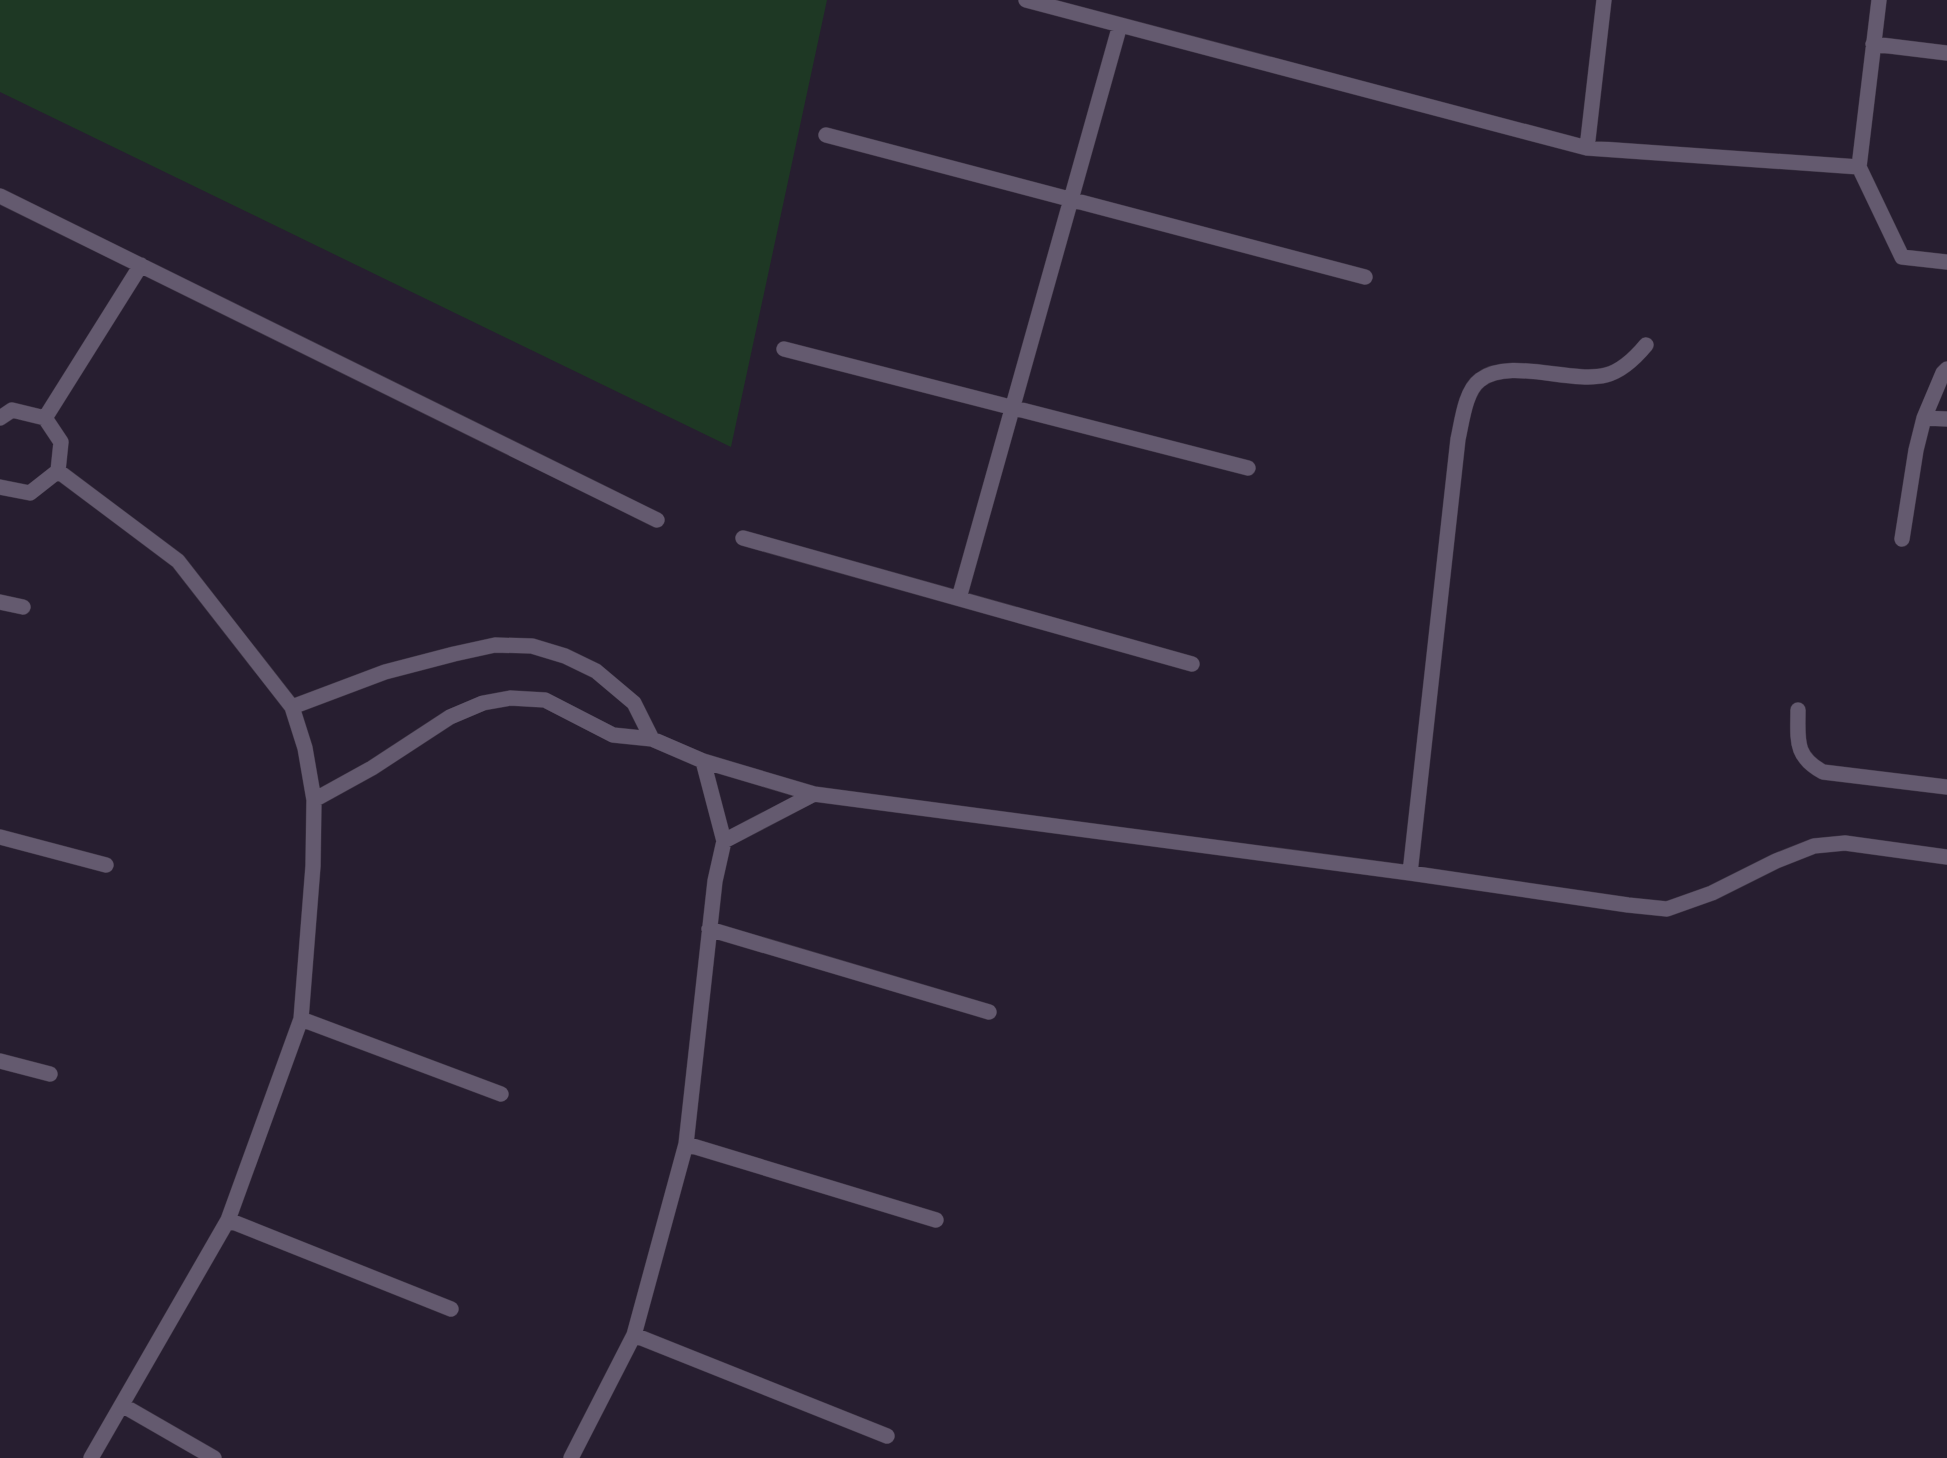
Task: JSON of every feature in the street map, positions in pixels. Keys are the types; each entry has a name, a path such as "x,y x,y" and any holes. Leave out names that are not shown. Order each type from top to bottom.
{"street":[{"path":"1026,0 1587,148 1859,167"},
{"path":"1587,148 1604,0"},
{"path":"1879,0 1859,167 1902,257 1947,262"},
{"path":"959,598 1120,25"},
{"path":"1874,44 1947,53"},
{"path":"826,135 1365,277"},
{"path":"0,196 657,520"},
{"path":"45,418 141,265"},
{"path":"1410,873 1458,439 1466,400 1480,380 1506,370 1574,376 1606,375 1633,360 1646,345"},
{"path":"784,349 1248,468"},
{"path":"1902,539 1916,450 1924,418 1942,374 1947,369"},
{"path":"0,418 12,410 45,418 61,442 58,471 30,493 0,487"},
{"path":"1924,418 1947,419"},
{"path":"58,471 178,561 292,707 305,748 314,800 313,866 301,1019 228,1220 91,1458"},
{"path":"743,538 1192,664"},
{"path":"0,602 23,608"},
{"path":"292,707 385,672 454,654 495,645 532,646 565,656 596,671 634,703 652,740"},
{"path":"314,800 372,768 450,717 483,703 510,698 545,700 612,735 652,740 703,761 814,794 1410,873 1628,905 1667,909 1712,893 1776,861 1814,846 1845,843 1947,857"},
{"path":"1798,710 1798,739 1802,754 1809,764 1823,772 1947,787"},
{"path":"571,1458 634,1335 686,1144 715,881 724,841 703,761"},
{"path":"724,841 814,794"},
{"path":"0,837 106,865"},
{"path":"709,929 988,1012"},
{"path":"301,1019 501,1094"},
{"path":"0,1061 50,1074"},
{"path":"686,1144 936,1220"},
{"path":"228,1220 451,1309"},
{"path":"634,1335 887,1436"},
{"path":"122,1405 214,1458"}],"green space":[{"path":"0,0 827,0 731,447 0,92"}]}
